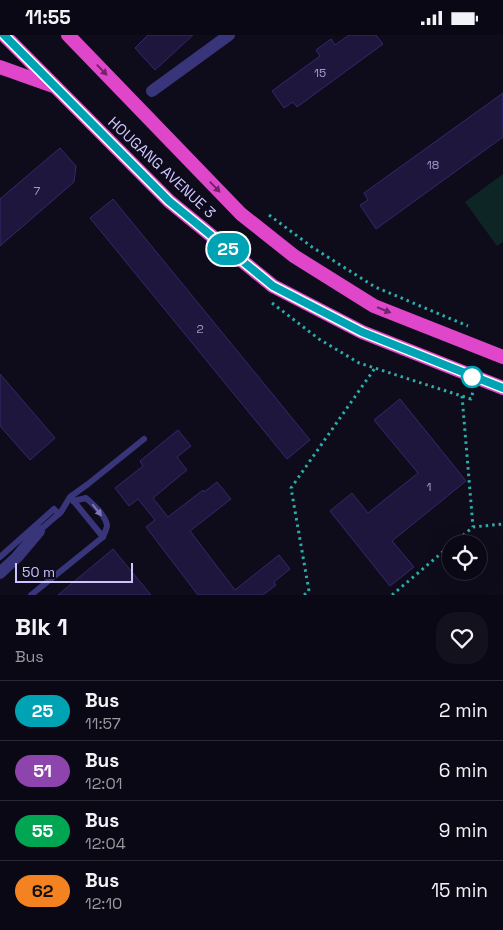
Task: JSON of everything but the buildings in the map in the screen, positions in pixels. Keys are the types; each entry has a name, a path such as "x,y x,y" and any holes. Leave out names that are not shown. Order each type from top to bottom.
{"highway":[{"name":"HOUGANG AVENUE 3","path":"4,35 169,201 273,286 362,332 503,388"},
{"name":"HOUGANG AVENUE 3","path":"68,35 241,214 294,256 374,306 503,357"},
{"path":"0,67 56,87"}],"street":[{"path":"152,91 229,35"},
{"path":"0,573 17,557 39,531"}],"lane":[{"path":"39,531 59,514 71,499 88,484 144,439"},
{"path":"31,595 102,537 107,527 100,514 86,498 71,499"},
{"path":"71,499 102,537"},
{"path":"0,557 54,509 59,514"}],"path":[{"path":"261,210 312,247 375,287 473,328"},
{"path":"359,363 471,399 478,379"},
{"path":"304,595 309,591 291,487 375,368"},
{"path":"462,396 473,527"},
{"path":"464,535 473,527 503,524"},
{"path":"392,595 442,553"}],"green space":[{"path":"503,174 503,242 497,246 465,202"}],"bus line":[{"name":"25","path":"4,35 169,201 273,286 362,332 503,388"}]}
